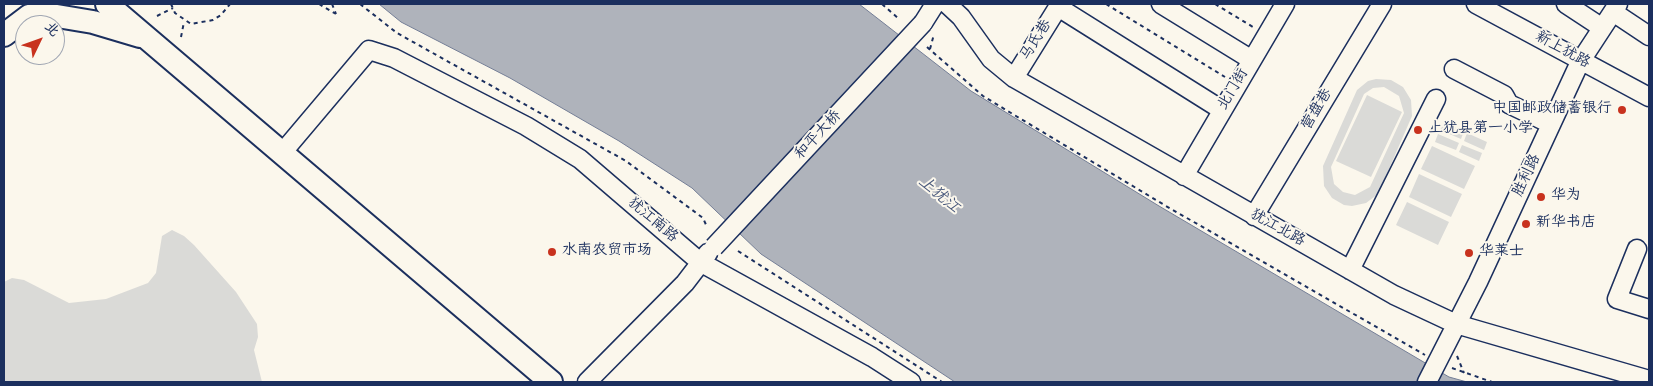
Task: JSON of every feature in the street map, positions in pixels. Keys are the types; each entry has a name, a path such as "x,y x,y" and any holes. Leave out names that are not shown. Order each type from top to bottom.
{"main road":[{"path":"107,4 551,382"},
{"path":"4,35 29,16 45,14 93,22 148,38"}],"street":[{"name":"和平大桥","path":"587,382 685,283 714,247 928,29 935,4"},
{"name":"犹江北路","path":"947,4 961,17 991,59 1014,78 1394,295 1456,324 1649,380"},
{"path":"1160,4 1252,60"},
{"name":"营盘巷","path":"1254,216 1382,4"},
{"name":"新上犹路","path":"1476,4 1580,62 1649,97"},
{"path":"1566,4 1601,27"},
{"name":"北门街","path":"1184,176 1266,36 1282,5"},
{"name":"马氏巷","path":"1014,78 1059,6"},
{"path":"1059,6 1222,110"},
{"path":"1615,8 1649,36"},
{"name":"胜利路","path":"1427,382 1449,357 1456,324 1478,282 1580,62 1615,8"},
{"name":"犹江南路","path":"282,153 369,50 394,58 526,126 580,159 700,262 872,357 911,382"},
{"path":"1454,69 1504,95 1509,104 1552,124"},
{"path":"1350,270 1436,99"},
{"path":"1637,249 1617,299 1649,309"}],"path":[{"path":"171,4 184,22 191,24 213,20 221,15 230,4"},
{"path":"319,4 336,14 332,4"},
{"path":"360,4 397,33 626,161 703,218 707,227"},
{"path":"882,4 899,19"},
{"path":"1106,4 1237,85"},
{"path":"1215,4 1266,36"},
{"path":"157,16 173,8"},
{"path":"181,37 184,22"},
{"path":"928,29 930,49"},
{"path":"927,47 983,96 1166,206 1420,352"},
{"path":"738,251 942,382"},
{"path":"1449,357 1464,373 1492,382"},
{"path":"1449,357 1464,373"}],"shaded area":[{"path":"1376,79 1391,80 1403,87 1411,100 1412,116 1378,194 1366,203 1352,206 1344,205 1332,198 1324,186 1323,166 1357,90 1368,81","holes":["1384,87 1399,96 1404,113 1370,187 1355,195 1343,192 1334,184 1331,167 1364,94 1373,88"]},
{"path":"1367,95 1402,112 1371,177 1336,161"},
{"path":"1444,123 1464,131 1461,139 1440,130"},
{"path":"1467,133 1487,142 1484,150 1464,141"},
{"path":"1438,134 1459,143 1456,150 1435,142"},
{"path":"1462,145 1482,153 1479,161 1459,152"},
{"path":"1432,146 1475,166 1464,189 1421,169"},
{"path":"1419,174 1462,194 1451,217 1409,197"},
{"path":"1407,202 1449,222 1438,245 1396,225"},
{"path":"172,230 184,236 194,245 236,292 257,324 258,337 254,350 262,382 4,382 4,282 12,278 24,280 69,303 106,299 148,283 156,273 162,236"}],"water":[{"name":"上犹江","path":"379,4 859,4 971,91 1159,206 1449,377 1467,382 955,382 761,254 692,188 619,141 510,78 401,22"}],"place":[{"name":"中国邮政储蓄银行","path":"1622,110"},
{"name":"上犹县第一小学","path":"1418,130"},
{"name":"华为","path":"1541,197"},
{"name":"新华书店","path":"1526,224"},
{"name":"水南农贸市场","path":"552,252"},
{"name":"华莱士","path":"1469,253"}]}
